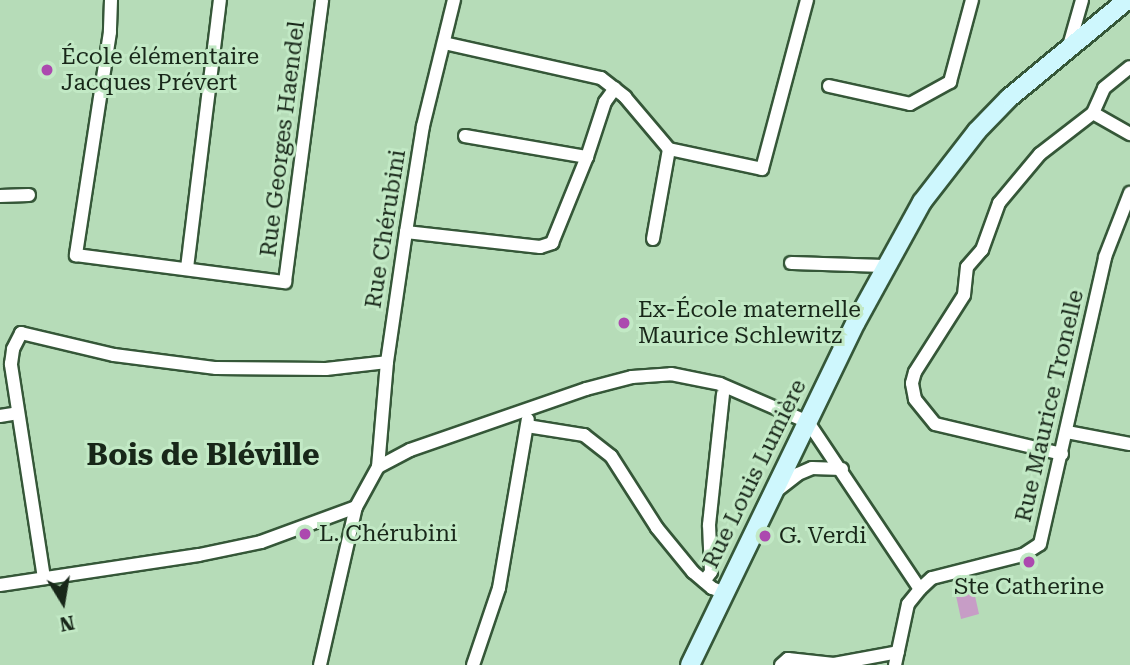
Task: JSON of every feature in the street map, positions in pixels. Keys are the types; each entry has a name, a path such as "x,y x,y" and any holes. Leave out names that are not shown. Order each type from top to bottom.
{"main road":[{"name":"Rue Louis Lumière","path":"690,665 768,501 885,267 922,201 977,131 1030,78 1127,0"}],"street":[{"name":"Rue Georges Haendel","path":"111,0 110,32 76,255 285,282 322,0"},
{"path":"187,268 219,0"},
{"name":"Rue Chérubini","path":"378,467 387,362 406,232 424,126 454,0"},
{"path":"444,43 601,78 615,88 669,149 762,169 807,0"},
{"path":"829,86 910,104 950,82 972,0"},
{"path":"1069,47 1082,0"},
{"path":"1062,453 935,424 915,398 912,383 915,372 964,295 967,267 982,250 999,203 1040,154 1093,113 1104,88 1130,67"},
{"path":"406,232 540,247 552,243 587,157 605,102 615,88"},
{"path":"1093,113 1130,134"},
{"path":"465,136 587,157"},
{"path":"653,239 669,149"},
{"name":"Rue Maurice Tronelle","path":"919,589 932,578 1023,555 1036,548 1047,523 1105,257 1130,193"},
{"path":"0,195 29,195"},
{"path":"791,263 885,267"},
{"path":"44,578 11,364 13,349 21,333 114,355 216,368 326,369 387,362"},
{"path":"320,665 356,507 378,467 410,450 530,408 632,377 671,374 720,384 808,422 842,469 919,589 908,604 896,658 834,664 788,659 782,665"},
{"path":"705,581 711,572 709,525 723,394"},
{"path":"474,665 499,588 530,408"},
{"path":"0,416 19,413"},
{"path":"527,426 584,435 611,456 657,528 705,581 725,593"},
{"path":"1067,432 1130,444"},
{"path":"768,501 785,482 798,474 812,468 842,469"},
{"path":"0,585 261,542 356,507"}],"shaded area":[{"path":"973,587 979,614 961,619 955,591"}],"place":[{"name":"École élémentaire Jacques Prévert","path":"47,70"},
{"name":"Ex-École maternelle Maurice Schlewitz","path":"624,323"},
{"name":"L. Chérubini","path":"305,534"},
{"name":"G. Verdi","path":"765,536"},
{"name":"Ste Catherine","path":"1029,562"}],"district":[{"name":"Bois de Bléville","path":"203,455"}]}
